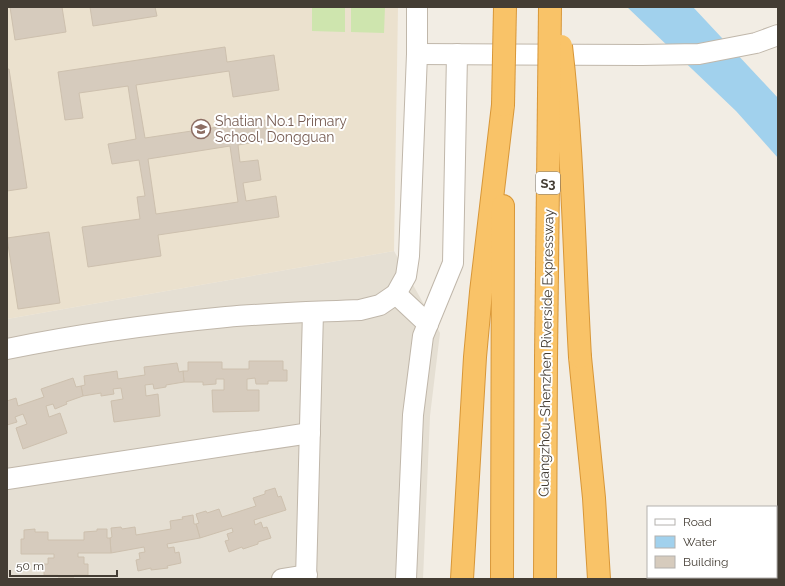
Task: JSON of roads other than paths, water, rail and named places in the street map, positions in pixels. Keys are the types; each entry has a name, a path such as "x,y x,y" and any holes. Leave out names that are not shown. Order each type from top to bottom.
{"highway":[{"path":"502,579 505,7"},
{"name":"Guangzhou-Shenzhen Riverside Expressway","path":"545,579 550,7"},
{"path":"557,7 570,139 580,356 594,498 599,579"},
{"path":"462,579 475,356 481,292 504,105"}],"street":[{"path":"7,349 60,338 143,326 228,317 360,310 380,305 396,294 406,276 409,256 417,54 417,7"},
{"path":"417,54 699,54 756,43 778,35"},
{"path":"406,579 413,415 423,336 453,263 457,54"},
{"path":"396,294 428,324"},
{"path":"282,579 306,577 313,312"},
{"path":"7,479 310,433"}],"water":[{"path":"627,7 693,7 778,98 778,158 736,111"}],"place":[{"name":"Shatian No.1 Primary School, Dongguan","path":"201,129"}]}
